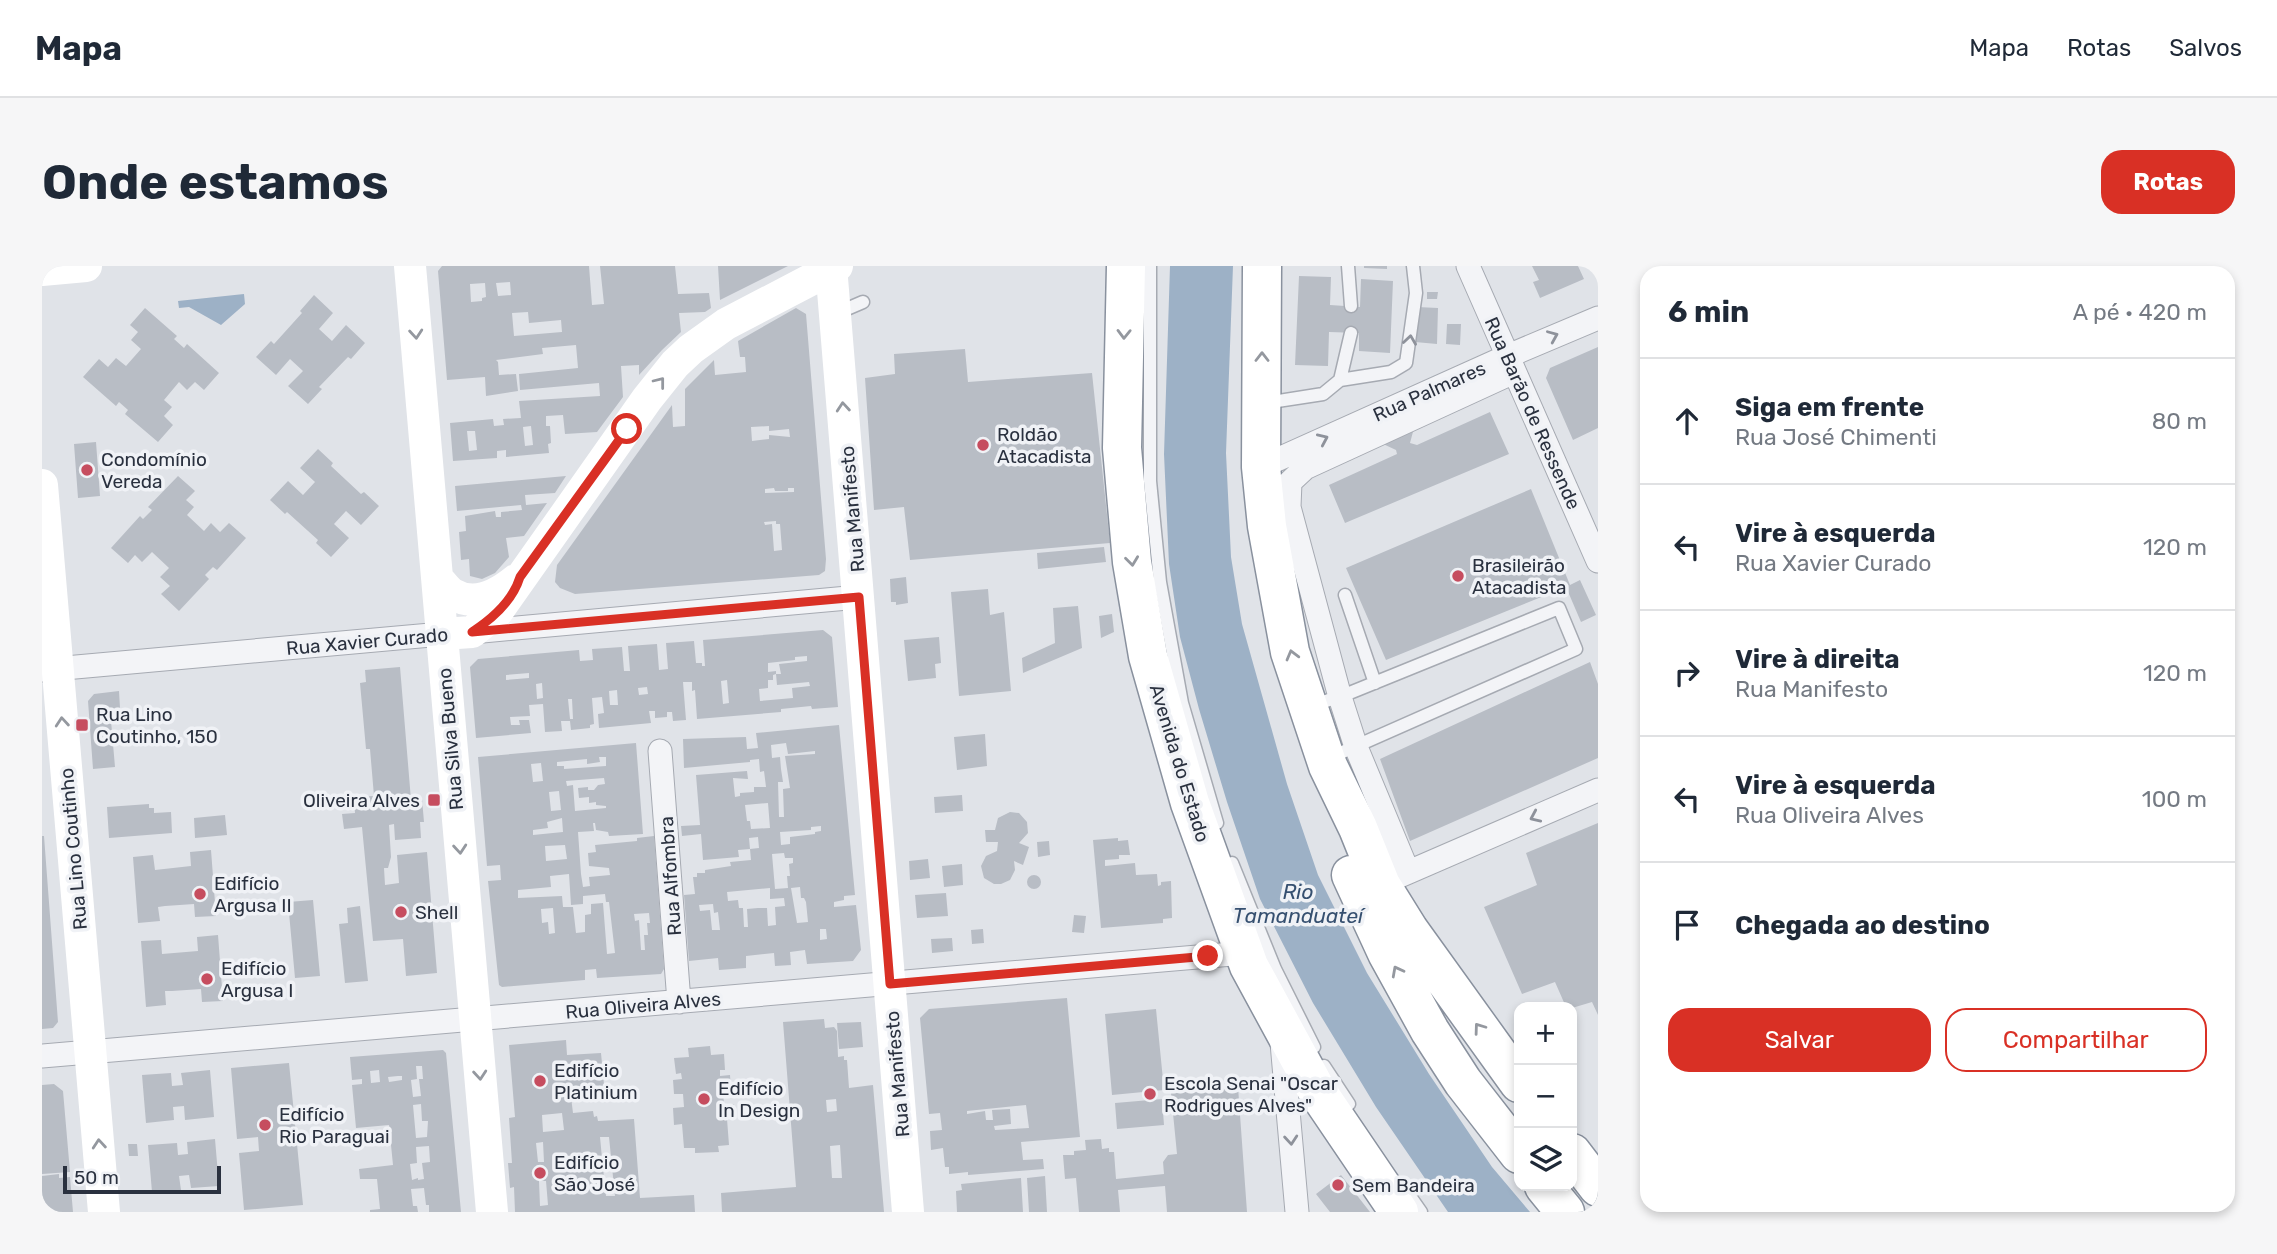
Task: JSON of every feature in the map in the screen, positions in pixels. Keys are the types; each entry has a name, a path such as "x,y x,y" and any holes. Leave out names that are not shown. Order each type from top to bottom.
{"highway":[{"name":"Avenida do Estado","path":"1126,266 1122,448 1132,562 1144,637 1190,803 1244,953 1280,1023 1317,1091 1398,1194"},
{"path":"1262,266 1261,467 1267,526 1290,652 1324,702 1358,828 1394,878 1409,930 1514,1076"},
{"path":"1337,757 1332,814 1354,884 1387,953 1430,1031 1462,1082 1514,1148"},
{"path":"1577,1160 1598,1187"},
{"path":"1548,1191 1565,1212"}],"main road":[{"path":"42,270 86,266"},
{"name":"Rua Silva Bueno","path":"410,266 437,578 457,633 475,1019 492,1212"},
{"path":"437,578 453,594 466,599 492,597 507,589 520,577 675,364 726,324 833,267"},
{"name":"Rua Manifesto","path":"833,267 849,308 859,597 908,1212"},
{"name":"Rua Lino Coutinho","path":"42,485 50,669 91,1052 104,1212"},
{"path":"457,633 497,611 518,585 520,577"}],"street":[{"name":"Rua Barão de Ressende","path":"1468,266 1598,561"},
{"name":"Rua Palmares","path":"1261,467 1511,364 1598,318"},
{"path":"1324,702 1289,507 1290,482 1305,468 1511,364"},
{"name":"Rua Xavier Curado","path":"50,669 859,597"},
{"name":"Rua Alfombra","path":"660,751 679,1002"},
{"path":"1394,878 1598,790"},
{"name":"Rua Oliveira Alves","path":"42,1056 1244,953"},
{"path":"1280,1023 1297,1212"}],"lane":[{"path":"1150,266 1150,481 1160,582 1182,703 1223,840 1275,969 1322,1062 1358,1118"},
{"path":"1349,266 1351,306"},
{"path":"1261,403 1323,394 1340,380 1391,372 1406,363 1416,293 1413,266"},
{"path":"1340,380 1351,333"},
{"path":"1345,595 1375,683"},
{"path":"1324,702 1559,608 1576,649 1337,757"},
{"path":"1398,1194 1421,1212"}],"water":[{"name":"Rio Tamanduateí","path":"1170,266 1233,266 1226,453 1231,557 1242,624 1287,784 1318,875 1367,973 1429,1074 1492,1167 1530,1212 1448,1212 1376,1107 1313,1003 1260,899 1199,709 1180,637 1169,564 1164,454"},
{"path":"244,294 245,304 221,325 189,307 179,308 178,301"}],"building":[{"path":"442,266 589,266 592,305 604,304 600,266 675,266 678,294 709,293 711,308 705,312 679,313 681,332 639,375 639,365 621,366 623,397 597,432 565,434 563,415 546,416 546,426 550,426 549,453 506,457 506,450 497,451 497,458 453,461 450,423 493,419 494,426 504,425 503,419 521,418 519,401 600,396 599,383 520,390 519,374 578,368 576,345 542,348 543,354 496,360 499,375 516,374 518,391 486,396 485,377 447,380 438,271","holes":["510,282 511,295 498,296 496,283","485,283 486,297 482,298 482,301 471,302 470,284","528,312 529,323 561,320 562,332 514,336 512,313","531,426 533,445 525,446 523,427","467,431 475,431 477,450 469,451"]},
{"path":"718,266 788,266 720,300"},
{"path":"1387,266 1387,269 1364,268"},
{"path":"1532,266 1578,266 1584,279 1540,298 1533,282 1539,280"},
{"path":"1299,276 1331,277 1330,305 1360,307 1361,279 1393,281 1390,353 1359,351 1359,333 1329,332 1328,366 1295,365"},
{"path":"1427,292 1438,292 1437,299 1427,299"},
{"path":"314,295 333,313 319,329 332,341 346,325 365,343 319,387 322,389 308,404 288,386 303,371 290,359 276,375 256,357 271,341 274,344"},
{"path":"1417,307 1438,308 1437,344 1415,342"},
{"path":"145,308 177,336 174,339 184,348 187,344 219,373 204,390 195,382 187,390 179,382 164,400 172,407 164,416 173,425 158,442 125,414 128,410 119,402 116,406 83,377 99,359 108,367 116,358 126,366 141,349 131,340 138,332 130,325"},
{"path":"796,308 806,314 825,571 819,575 575,594 560,588 555,582 557,565 672,405 673,427 685,426 685,389 714,360 715,375 746,372 745,357 740,357 738,341","holes":["769,426 769,431 789,429 790,437 769,435 769,439 752,441 751,427","788,488 794,488 794,492 765,493 765,489 788,491","776,521 776,524 780,524 782,550 774,551 772,524 765,525 764,522"]},
{"path":"1447,324 1461,324 1460,345 1446,344"},
{"path":"1598,347 1598,428 1573,440 1546,378 1550,368"},
{"path":"965,349 968,382 1092,373 1110,543 910,560 904,507 874,510 865,378 895,374 894,354"},
{"path":"1490,412 1509,454 1345,523 1329,485 1397,454 1396,450 1381,443 1414,428 1410,443 1417,445"},
{"name":"Condomínio Vereda","path":"96,442 100,496 78,498 74,444"},
{"path":"318,449 333,463 331,466 361,494 364,492 379,506 361,525 346,511 334,524 349,538 331,557 316,543 318,540 270,500 288,481 303,495 315,482 300,468"},
{"path":"178,476 195,491 186,500 194,507 187,515 204,531 211,523 220,532 229,523 246,538 217,570 213,567 205,575 209,579 179,611 161,594 170,586 160,577 169,568 152,552 142,562 135,555 128,563 111,548 140,516 143,519 152,510 148,507"},
{"path":"566,476 555,493 525,495 526,505 547,503 524,536 506,538 509,557 495,573 482,579 470,576 469,559 461,560 459,532 466,531 465,516 495,511 496,517 501,517 501,512 522,510 521,505 457,511 455,486"},
{"name":"Brasileirão Atacadista","path":"1531,489 1570,585 1580,580 1596,615 1581,622 1566,587 1386,660 1346,568"},
{"path":"1104,547 1106,562 1038,569 1037,553"},
{"path":"906,577 908,603 896,605 896,602 891,602 890,579"},
{"path":"988,589 990,615 1004,612 1011,691 959,696 951,592"},
{"path":"1078,606 1082,648 1023,673 1022,658 1055,643 1053,608"},
{"path":"1112,614 1114,632 1101,638 1099,616"},
{"path":"823,630 832,637 838,707 812,709 811,706 781,709 781,712 697,719 692,682 683,682 686,720 673,721 672,712 667,712 667,717 655,718 655,711 649,711 651,723 599,728 598,714 604,713 602,697 592,698 594,724 590,725 590,728 571,730 570,721 561,721 562,731 545,732 543,704 529,705 530,716 510,717 511,725 520,725 519,720 529,720 531,733 476,738 470,667 478,659 579,650 580,661 593,660 592,649 622,647 624,671 630,671 628,646 657,644 659,670 668,669 666,643 694,641 696,663 705,666 703,640","holes":["807,656 807,661 779,664 781,674 776,674 776,671 768,672 768,663","529,673 529,678 506,680 506,675","776,674 777,685 809,682 810,686 792,688 793,698 760,701 759,689 768,688 768,680 773,680 773,675","727,680 729,703 723,704 721,681","542,683 543,698 537,699 536,684","647,687 648,694 639,695 638,688","617,690 618,705 610,705 609,691","568,699 572,699 573,719 570,719"]},
{"path":"939,637 941,663 935,664 936,678 908,681 904,640"},
{"path":"1590,662 1598,684 1598,758 1410,841 1380,759"},
{"path":"400,667 411,800 422,799 424,822 420,822 421,838 395,840 394,824 389,825 391,857 388,868 384,868 385,885 399,883 397,855 427,852 437,973 406,976 403,939 373,941 362,827 344,829 342,814 355,813 354,797 374,796 370,749 366,749 360,683 366,682 365,670"},
{"path":"119,691 120,708 110,709 115,767 93,769 88,701 94,694"},
{"path":"839,725 855,895 844,896 844,900 834,902 834,907 856,905 861,950 853,961 807,964 805,950 790,952 791,965 775,966 774,953 746,956 746,968 719,970 718,958 689,961 684,895 695,894 693,877 697,877 697,873 705,873 705,870 731,866 730,862 751,860 750,849 738,850 739,857 703,860 701,834 682,836 681,826 700,825 696,775 747,771 748,779 733,778 735,797 740,796 740,793 754,792 754,787 766,787 764,771 760,772 759,759 684,768 683,739 746,737 747,749 758,748 756,733","holes":["786,743 788,754 815,751 815,754 785,756 790,788 783,789 784,817 779,817 778,782 783,782 780,757 772,758 771,745","768,803 770,828 751,829 750,821 747,821 745,805","821,826 821,831 815,834 790,837 790,844 781,845 780,832 811,830 811,827","758,837 759,848 750,849 749,838","784,853 785,858 793,858 793,863 789,864 788,888 775,889 772,854","800,887 801,898 806,902 808,922 797,923 791,888","770,888 770,899 784,898 785,906 775,907 776,925 768,926 767,908 747,909 748,927 744,927 743,908 739,908 738,900 728,901 727,892","713,904 714,913 718,912 720,930 712,930 710,910 700,911 699,905","820,929 826,929 827,939 820,940"]},
{"path":"985,734 987,766 957,770 954,737"},
{"path":"636,743 643,834 609,836 608,832 596,830 595,823 594,831 578,832 581,874 583,887 590,886 589,877 610,875 609,868 589,866 588,853 596,852 595,845 637,841 637,838 654,836 664,969 661,974 597,978 596,969 585,970 585,980 502,987 499,985 488,881 501,880 500,865 487,866 478,757","holes":["599,757 606,757 606,766 564,769 564,766 557,766 557,762 587,759 587,764 600,762","541,763 543,781 533,782 531,764","604,778 605,784 598,785 594,790 588,790 588,787 578,788 579,798 589,797 589,803 596,802 596,805 606,808 575,811 573,785 567,786 566,781","559,791 561,810 551,811 549,792","562,818 563,832 533,835 533,830 548,828 547,822","565,845 567,859 546,861 545,846","569,874 571,905 583,904 583,896 605,894 606,902 609,902 615,953 607,954 603,903 591,904 591,914 585,915 585,932 576,933 573,907 563,907 562,896 518,898 518,890 551,887 550,876","553,908 555,933 549,934 548,922 542,923 541,909","649,913 648,935 644,935 645,950 641,950 639,920 635,921 634,914"]},
{"path":"962,795 963,811 935,813 934,797"},
{"path":"149,804 149,808 154,808 154,813 171,812 172,833 109,838 107,807"},
{"path":"1010,812 1019,813 1027,822 1028,833 1019,843 1029,847 1023,865 1014,861 1015,870 1010,880 994,884 984,878 981,866 986,856 997,851 998,842 986,842 985,830 995,830 998,818"},
{"path":"225,815 227,835 195,838 194,818"},
{"path":"1598,823 1598,1015 1592,1002 1577,1006 1577,1002 1564,1002 1555,982 1522,994 1484,907 1537,885 1526,853"},
{"path":"42,836 58,1022 53,1028 42,1029"},
{"path":"1118,838 1118,841 1128,840 1130,855 1119,855 1119,859 1105,860 1105,866 1135,863 1136,875 1157,874 1158,886 1161,882 1171,881 1172,918 1163,919 1163,923 1101,928 1093,840"},
{"path":"1049,841 1050,855 1038,857 1037,842"},
{"name":"Edifício Argusa II","path":"211,850 216,916 195,917 194,904 165,906 158,907 160,921 138,923 133,857 153,855 155,870 191,866 190,852"},
{"path":"928,859 930,878 910,880 909,861"},
{"path":"962,864 963,885 944,887 942,866"},
{"path":"1034,875 1039,877 1039,887 1034,889 1029,887 1027,882 1029,877"},
{"path":"946,893 948,916 917,918 915,895"},
{"path":"313,900 320,976 295,978 288,902"},
{"path":"360,906 368,981 345,983 339,924 348,923 347,908"},
{"path":"1074,915 1086,916 1084,933 1072,932"},
{"path":"983,929 984,943 972,944 971,930"},
{"name":"Edifício Argusa I","path":"218,935 223,1001 202,1002 201,989 165,991 166,1005 146,1007 141,941 161,940 162,954 198,951 197,937"},
{"path":"952,938 953,951 932,953 931,939"},
{"path":"1067,998 1080,1137 1021,1142 1023,1160 1043,1159 1044,1169 949,1174 949,1167 945,1167 943,1148 931,1150 930,1131 942,1130 940,1113 929,1114 920,1018 929,1009","holes":["1026,1105 1029,1128 995,1130 994,1126 1011,1124 1010,1109 992,1110 993,1120 986,1120 985,1111 967,1114 967,1111"]},
{"path":"1156,1009 1164,1090 1112,1095 1105,1014"},
{"path":"824,1019 825,1028 834,1027 837,1031 838,1057 844,1056 844,1060 847,1060 849,1088 873,1085 884,1212 722,1212 721,1193 796,1187 783,1022","holes":["836,1099 837,1111 827,1112 826,1100","840,1145 842,1178 832,1178 830,1146"]},
{"path":"861,1022 863,1047 839,1049 837,1023"},
{"path":"566,1040 567,1055 601,1053 605,1095 571,1097 573,1113 593,1111 598,1121 634,1119 640,1198 694,1195 695,1212 515,1212 514,1187 510,1188 508,1163 512,1163 509,1118 515,1117 509,1045","holes":["562,1113 564,1130 543,1132 542,1115","600,1137 609,1137 611,1157 602,1158","543,1142 544,1162 538,1162 536,1143","612,1167 615,1196 606,1196 603,1168","539,1181 546,1181 548,1205 540,1206"]},
{"name":"Edifício In Design","path":"710,1046 711,1055 724,1054 725,1070 720,1070 720,1076 730,1075 731,1090 723,1091 724,1105 734,1104 735,1119 727,1119 729,1145 718,1146 719,1152 695,1153 695,1148 684,1148 682,1124 674,1125 673,1108 684,1107 683,1094 674,1094 673,1080 682,1079 681,1073 676,1074 674,1058 689,1057 688,1048"},
{"path":"443,1050 446,1053 461,1212 429,1212 424,1188 411,1189 413,1206 417,1206 418,1212 370,1212 380,1209 377,1179 360,1179 359,1169 393,1165 389,1125 356,1128 352,1085 362,1084 362,1079 352,1080 350,1057","holes":["416,1066 422,1066 423,1079 419,1079 421,1096 413,1097 411,1080 417,1079","379,1070 380,1082 371,1083 370,1071","402,1076 402,1080 389,1082 388,1077","421,1104 422,1121 428,1121 427,1137 416,1138 413,1105","429,1146 430,1162 422,1163 424,1179 412,1180 410,1164 417,1163 416,1147"]},
{"path":"289,1063 303,1205 244,1210 239,1153 259,1151 258,1137 237,1139 231,1068"},
{"path":"210,1070 214,1117 185,1120 184,1106 173,1107 174,1120 146,1123 142,1075 171,1073 172,1086 183,1085 181,1073"},
{"path":"54,1084 63,1091 70,1172 42,1174 42,1085"},
{"path":"1238,1087 1247,1212 1167,1212 1165,1186 1118,1190 1120,1212 1079,1212 1076,1178 1065,1179 1063,1155 1074,1155 1074,1151 1086,1150 1085,1140 1101,1139 1102,1149 1109,1148 1109,1152 1114,1152 1116,1179 1164,1174 1163,1162 1168,1155 1177,1154 1171,1093"},
{"path":"1162,1099 1164,1125 1117,1129 1115,1103"},
{"path":"215,1139 219,1186 191,1188 189,1175 179,1176 181,1190 152,1192 148,1145 177,1143 178,1155 188,1154 187,1142"},
{"path":"128,1144 137,1144 138,1156 129,1156"},
{"path":"59,1174 59,1178 70,1177 73,1212 45,1212 45,1208 42,1208 42,1176"},
{"name":"Sem Bandeira","path":"1341,1175 1370,1212 1330,1212 1316,1194"},
{"path":"1045,1176 1047,1212 1029,1212 1027,1178"},
{"path":"1021,1178 1023,1212 957,1212 956,1191 962,1190 961,1184"}],"place":[{"name":"Roldão Atacadista","path":"983,445"},
{"name":"Condomínio Vereda","path":"87,470"},
{"name":"Brasileirão Atacadista","path":"1458,576"},
{"name":"Rua Lino Coutinho, 150","path":"82,725"},
{"name":"Oliveira Alves","path":"434,800"},
{"name":"Edifício Argusa II","path":"200,894"},
{"name":"Shell","path":"401,912"},
{"name":"Edifício Argusa I","path":"207,979"},
{"name":"Edifício Platinium","path":"540,1081"},
{"name":"Escola Senai \"Oscar Rodrigues Alves\"","path":"1150,1094"},
{"name":"Edifício In Design","path":"704,1099"},
{"name":"Edifício Rio Paraguai","path":"265,1125"},
{"name":"Edifício São José","path":"540,1173"},
{"name":"Sem Bandeira","path":"1338,1185"}],"route":[{"path":"627,429 520,577 518,585 487,622 472,632 859,597 890,984 1208,956"}]}
